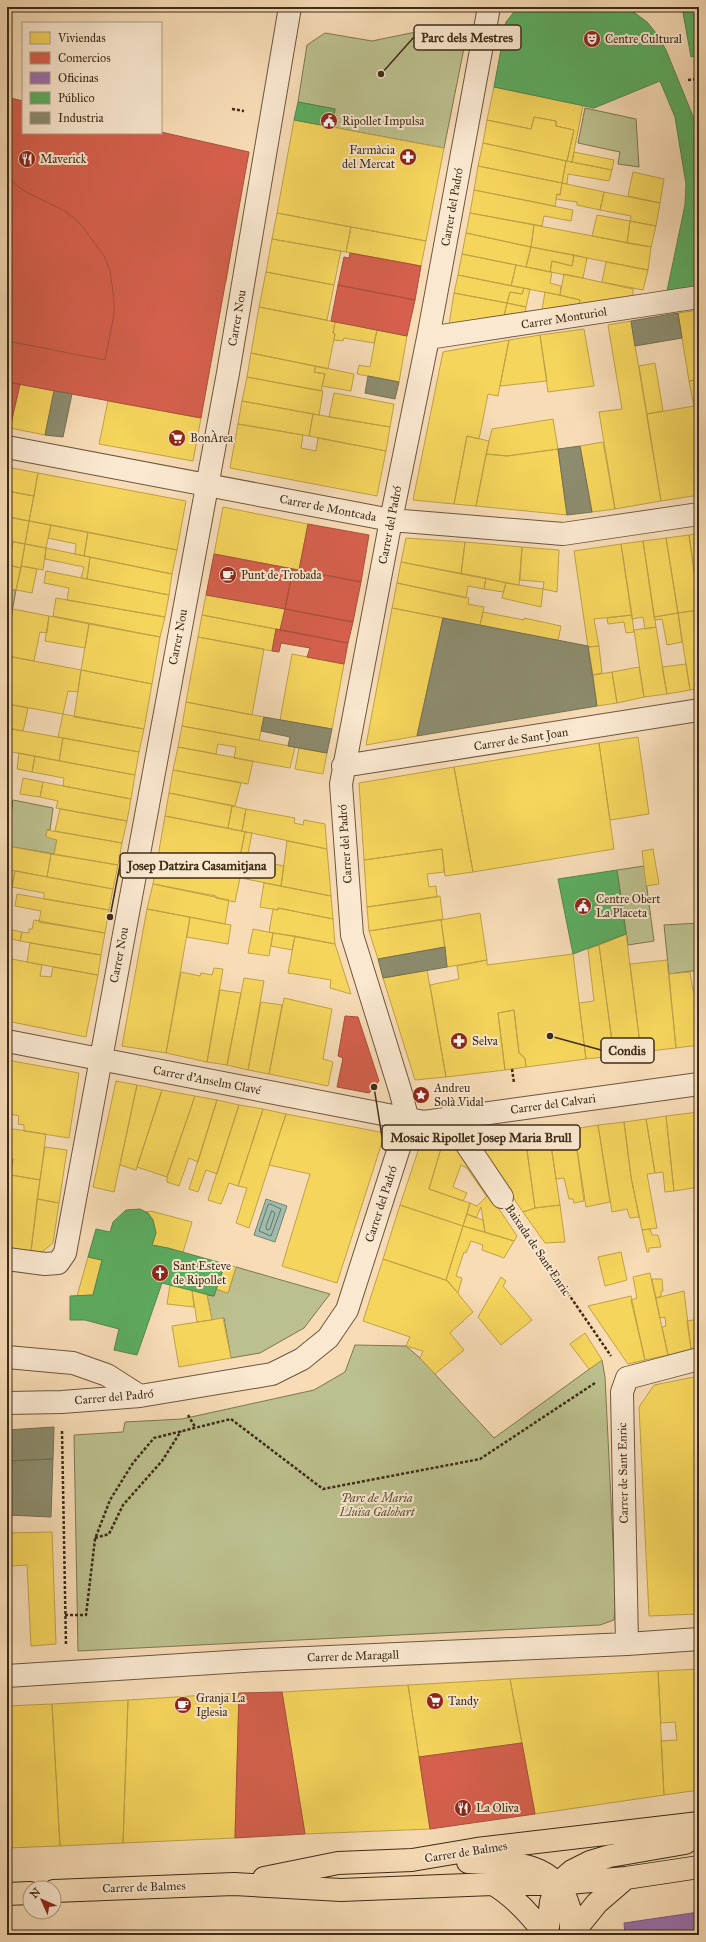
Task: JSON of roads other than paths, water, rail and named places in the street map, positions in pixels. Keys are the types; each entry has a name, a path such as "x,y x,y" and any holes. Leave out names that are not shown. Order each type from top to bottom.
{"main road":[{"name":"Carrer de Balmes","path":"234,1884 338,1864 412,1860 483,1848 699,1823"},
{"path":"546,1935 551,1902 557,1884 572,1872 590,1862 610,1856 685,1843 699,1834"},
{"path":"412,1860 497,1862 528,1865 543,1872 557,1884 569,1908 571,1935"},
{"name":"Carrer de Balmes","path":"62,1892 234,1884 341,1890 493,1884 557,1884 626,1878 699,1868"},
{"path":"571,1935 597,1903 626,1878"},
{"path":"493,1884 508,1892 532,1916 546,1935"},
{"path":"7,1894 22,1893"}],"street":[{"name":"Carrer Nou","path":"7,1259 45,1264 58,1264 65,1254 228,373 290,7"},
{"name":"Carrer del Padró","path":"7,1403 62,1402 140,1396 272,1374 302,1359 328,1338 347,1310 408,1120 352,935 341,784 343,766 428,338 489,7"},
{"name":"Carrer Monturiol","path":"428,338 699,297"},
{"name":"Carrer de Montcada","path":"7,447 391,520 563,534 699,514"},
{"name":"Carrer de Sant Joan","path":"343,766 699,710"},
{"name":"Carrer d'Anselm Clavé","path":"7,1041 408,1120"},
{"name":"Carrer del Calvari","path":"408,1120 424,1122 699,1084"},
{"name":"Baixada de Sant Enric","path":"458,1117 463,1140 502,1197"},
{"path":"7,1357 73,1363 107,1375 140,1396"},
{"name":"Carrer de Sant Enric","path":"627,1644 622,1392 627,1378 699,1359"},
{"name":"Carrer de Maragall","path":"7,1676 260,1660 627,1644 699,1639"}],"water":[{"path":"266,1199 287,1206 275,1242 254,1235"}],"place":[{"name":"Centre Cultural","path":"592,39"},
{"name":"Parc dels Mestres","path":"381,74"},
{"name":"Ripollet Impulsa","path":"329,121"},
{"name":"Farmàcia del Mercat","path":"408,157"},
{"name":"Maverick","path":"27,159"},
{"name":"BonÀrea","path":"177,438"},
{"name":"Punt de Trobada","path":"228,575"},
{"name":"Centre Obert La Placeta","path":"583,906"},
{"name":"Josep Datzira Casamitjana","path":"110,917"},
{"name":"Condis","path":"550,1036"},
{"name":"Selva","path":"459,1041"},
{"name":"Mosaic Ripollet Josep Maria Brull","path":"374,1087"},
{"name":"Andreu Solà Vidal","path":"421,1095"},
{"name":"Sant Esteve de Ripollet","path":"160,1273"},
{"name":"Tandy","path":"435,1701"},
{"name":"Granja La Iglesia","path":"183,1705"},
{"name":"La Oliva","path":"463,1808"}],"park label":[{"name":"Parc de Maria Lluïsa Galobart","path":"377,1505"}]}
